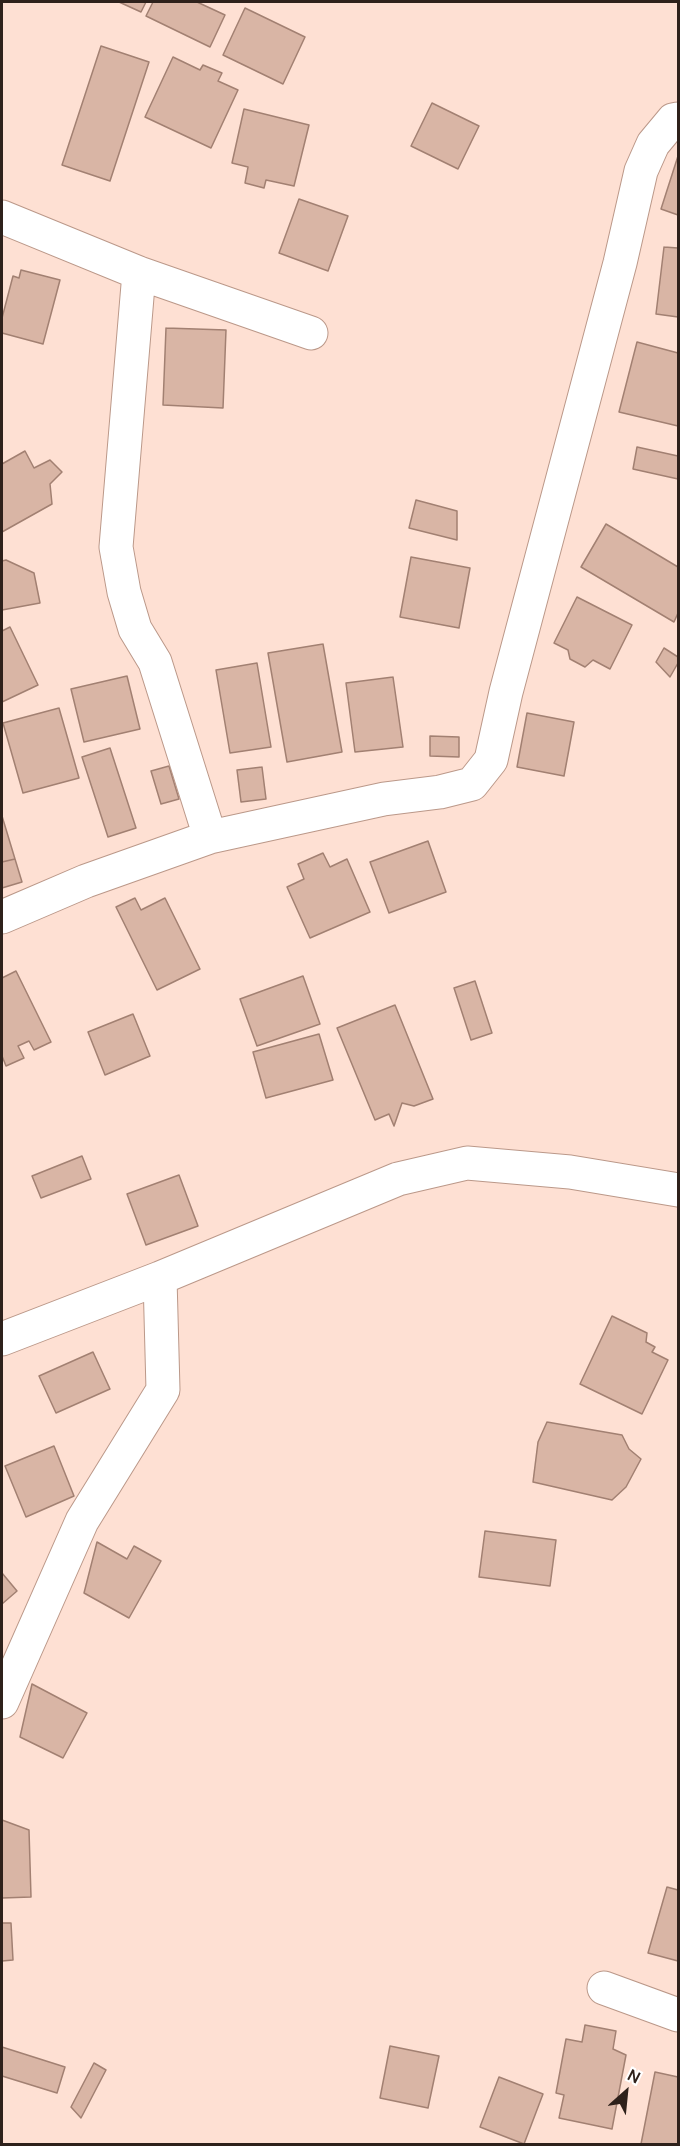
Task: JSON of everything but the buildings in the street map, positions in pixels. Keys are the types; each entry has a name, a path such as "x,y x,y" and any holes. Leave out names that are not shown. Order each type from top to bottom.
{"street":[{"path":"2,917 86,881 210,837 384,799 440,792 472,784 491,760 641,171 653,144 673,120 678,119"},
{"path":"2,217 139,273 311,333"},
{"path":"139,273 116,547 124,592 135,629 155,662 210,837"},
{"path":"2,1339 160,1278 398,1179 467,1163 570,1172 678,1190"},
{"path":"2,1702 82,1521 163,1390 160,1278"},
{"path":"604,1988 678,2015"}]}
